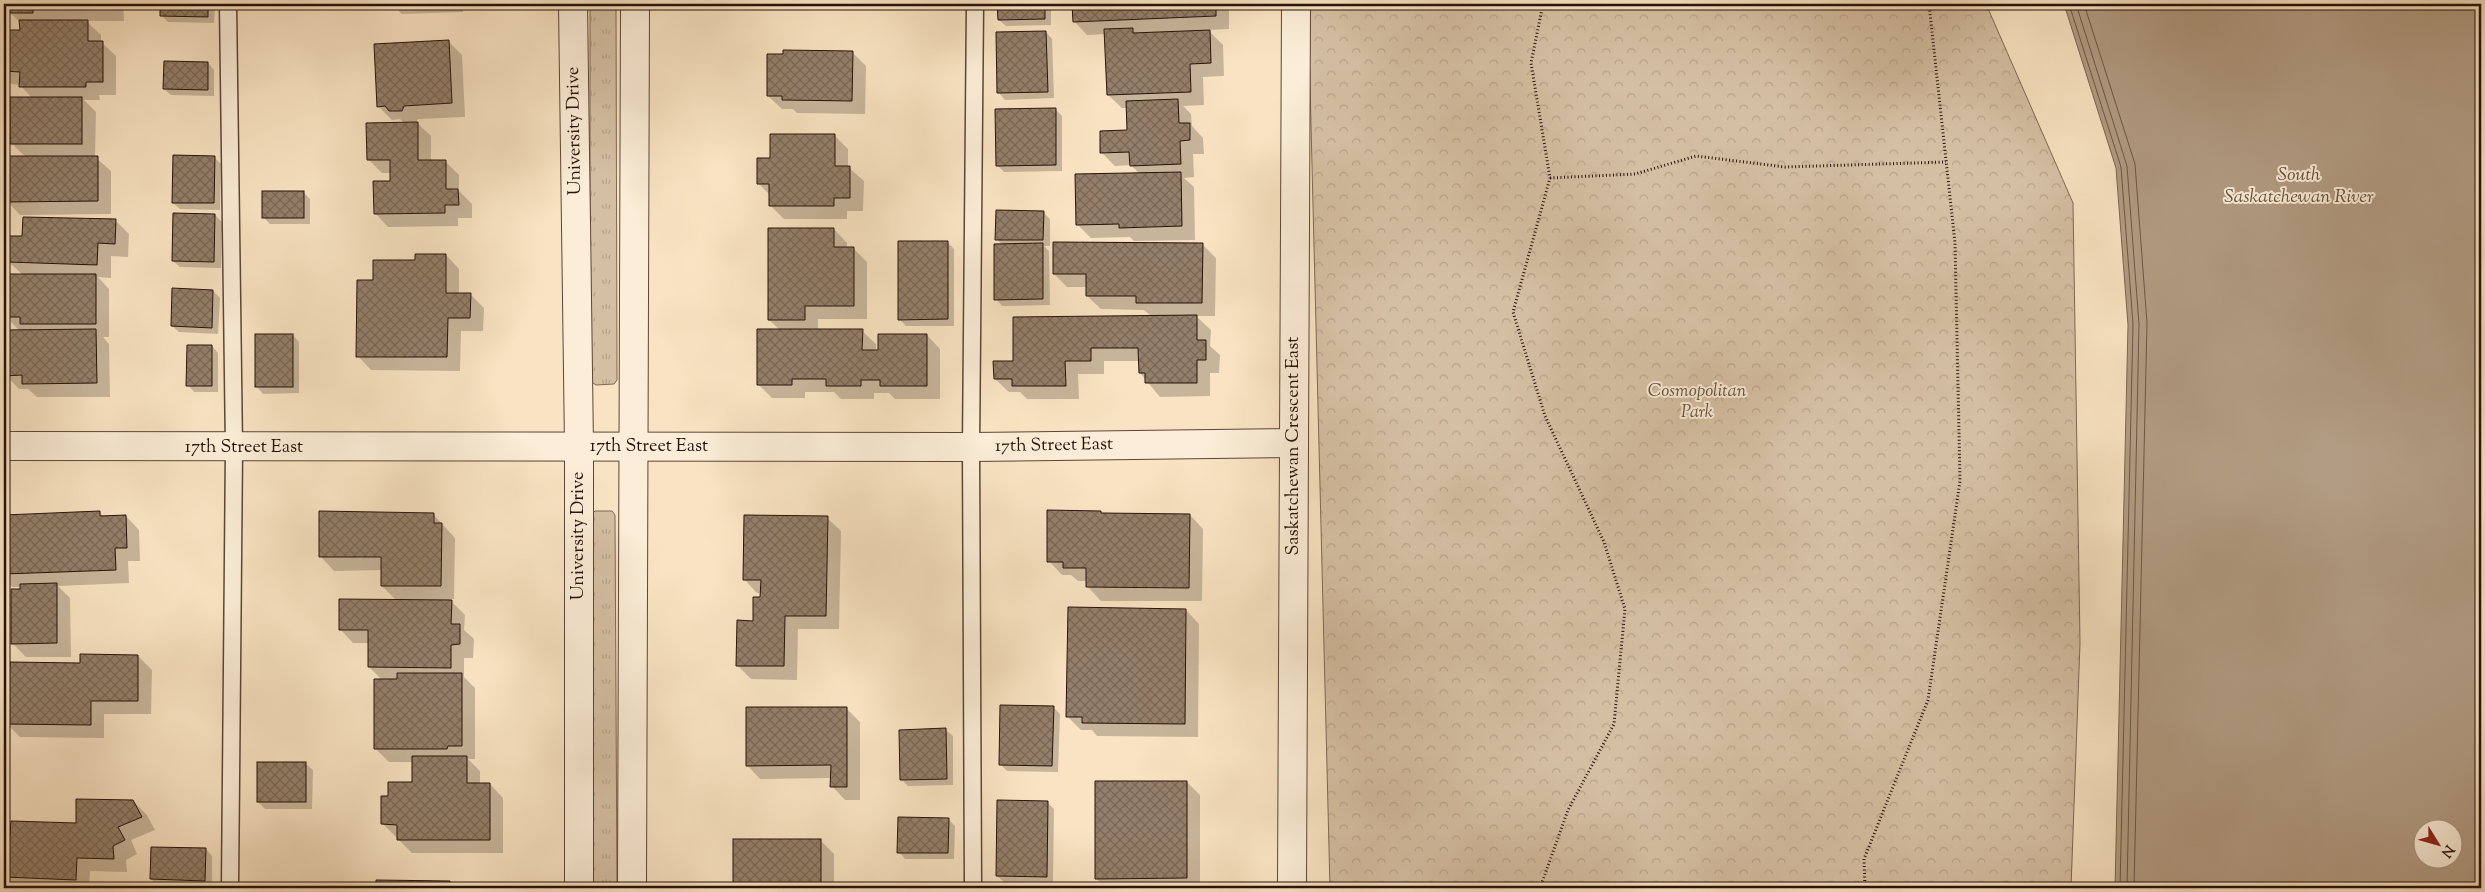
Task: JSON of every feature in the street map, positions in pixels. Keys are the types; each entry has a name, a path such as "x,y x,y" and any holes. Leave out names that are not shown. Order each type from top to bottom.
{"street":[{"name":"University Drive","path":"573,4 579,446 579,888"},
{"path":"632,888 635,4"},
{"name":"Saskatchewan Crescent East","path":"1292,888 1296,4"},
{"name":"17th Street East","path":"4,446 234,448 579,446 971,447 1294,443"}],"lane":[{"path":"228,4 234,448 230,888"},
{"path":"973,888 971,447 975,4"}],"path":[{"path":"1540,888 1568,810 1614,724 1625,609 1604,542 1545,416 1513,312 1550,178 1531,63 1543,4"},
{"path":"1866,888 1864,859 1928,700 1960,481 1955,243 1929,4"},
{"path":"1550,178 1635,174 1696,156 1785,167 1946,162"}],"green space":[{"path":"590,4 616,4 617,380 614,384 596,385 590,381"},
{"name":"Cosmopolitan Park","path":"1308,4 1986,4 2073,203 2080,643 2071,888 1330,888"},
{"path":"595,511 612,511 615,515 617,888 592,888 591,515"}],"water":[{"name":"South Saskatchewan River","path":"2064,4 2481,4 2481,888 2115,888 2128,325 2116,168"}],"building":[{"path":"8,4 111,4 111,8 33,7 33,13 8,13"},
{"path":"160,4 208,4 208,17 160,16"},
{"path":"997,4 1045,4 1045,19 998,20"},
{"path":"1072,4 1216,4 1216,16 1073,22"},
{"path":"19,20 88,20 88,41 103,41 103,82 86,82 86,87 19,87 20,72 4,71 4,30 20,30"},
{"path":"1133,28 1133,33 1210,30 1211,63 1190,64 1191,92 1107,95 1104,29"},
{"path":"1046,31 1048,92 997,93 996,32"},
{"path":"449,40 452,103 404,106 402,111 389,111 385,106 377,107 374,44"},
{"path":"783,50 853,51 852,101 782,100 782,96 767,96 767,54 783,54"},
{"path":"164,61 208,62 208,90 163,89"},
{"path":"10,97 82,97 82,144 10,144"},
{"path":"1178,99 1179,123 1190,123 1190,140 1180,141 1181,164 1130,166 1129,152 1100,153 1100,131 1127,130 1126,101"},
{"path":"1056,108 1056,165 996,166 995,109"},
{"path":"418,122 418,160 446,160 446,189 458,189 459,205 445,205 445,213 374,214 373,181 390,181 390,160 367,160 366,123"},
{"path":"770,134 835,134 835,166 850,166 850,198 834,198 834,206 769,206 769,184 757,184 757,158 770,158"},
{"path":"173,155 215,156 214,203 172,203"},
{"path":"6,156 98,156 98,201 5,202"},
{"path":"1181,172 1182,226 1119,228 1119,224 1076,225 1075,174"},
{"path":"262,191 304,191 304,218 262,218"},
{"path":"996,210 1044,211 1043,240 995,240"},
{"path":"173,213 215,214 214,262 172,261"},
{"path":"23,217 116,219 115,244 98,243 97,265 8,262 8,236 22,236"},
{"path":"768,228 834,228 834,247 854,247 854,306 805,306 805,320 768,320"},
{"path":"898,241 948,241 948,319 898,320"},
{"path":"1053,242 1203,243 1202,303 1136,303 1136,296 1086,296 1086,274 1053,274"},
{"path":"1043,243 1043,299 994,300 994,244"},
{"path":"415,254 446,254 446,293 471,293 470,318 448,318 447,357 356,357 357,280 373,280 373,260 415,260"},
{"path":"5,274 96,274 96,324 20,324 20,317 5,317"},
{"path":"172,288 213,290 212,328 171,326"},
{"path":"1197,315 1197,340 1206,340 1206,360 1197,360 1197,383 1145,383 1145,373 1139,373 1138,348 1091,348 1091,361 1065,361 1066,386 1012,386 1012,379 994,379 993,361 1013,361 1013,317"},
{"path":"96,329 97,383 22,384 22,375 4,376 4,330"},
{"path":"757,329 863,329 862,350 878,350 878,334 927,334 927,386 880,386 880,380 861,380 861,386 826,386 826,379 792,379 792,385 757,385"},
{"path":"255,334 293,334 293,387 255,387"},
{"path":"187,345 212,345 212,386 186,386"},
{"path":"1047,510 1190,514 1189,588 1086,587 1086,568 1063,568 1063,562 1047,562"},
{"path":"100,511 100,516 126,515 127,548 115,548 116,570 4,574 4,515"},
{"path":"319,511 434,513 434,523 442,523 441,586 381,586 381,557 319,557"},
{"path":"744,515 828,516 826,616 785,616 784,666 736,666 737,620 753,621 753,597 760,597 761,580 743,580"},
{"path":"57,583 57,643 11,644 11,589 20,589 20,584"},
{"path":"339,599 452,600 451,624 460,624 460,644 451,645 451,668 368,667 368,630 339,630"},
{"path":"1068,607 1186,609 1185,724 1082,723 1082,717 1066,717"},
{"path":"80,654 138,655 138,701 91,701 91,725 5,724 4,667 10,667 10,662 80,663"},
{"path":"397,673 462,673 462,746 448,746 447,749 374,749 374,679 397,679"},
{"path":"1000,705 1054,706 1052,766 999,765"},
{"path":"746,707 847,707 847,787 830,787 831,765 746,766"},
{"path":"946,728 947,779 900,780 899,730"},
{"path":"412,756 467,756 467,783 490,783 490,840 397,840 397,825 381,824 381,796 388,796 388,782 412,782"},
{"path":"257,762 306,762 306,802 257,802"},
{"path":"1095,781 1187,781 1187,878 1095,879"},
{"path":"76,799 133,800 142,817 118,827 125,840 113,846 114,859 77,858 76,880 4,877 4,858 8,858 11,821 76,823"},
{"path":"997,800 1048,801 1047,877 996,876"},
{"path":"898,817 949,818 948,853 897,853"},
{"path":"733,839 821,839 821,888 733,888"},
{"path":"151,847 206,848 205,881 150,879"},
{"path":"376,880 450,881 450,888 376,888"},
{"path":"1091,886 1128,886 1128,888 1091,888"},
{"path":"74,887 74,888 5,888"}]}
